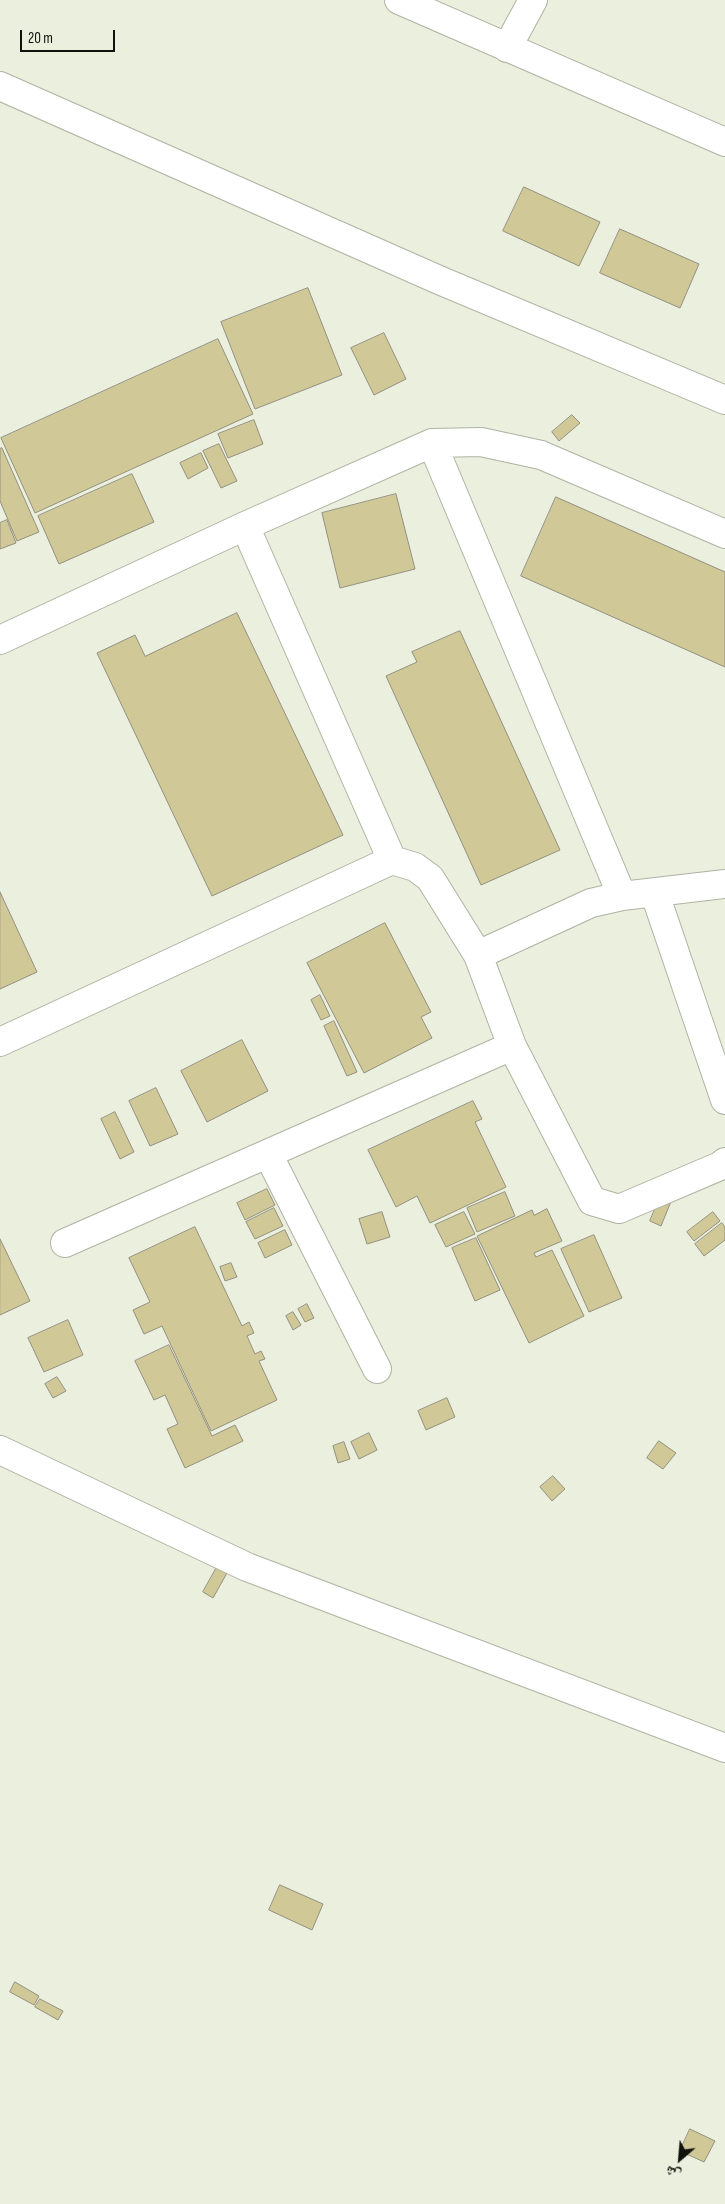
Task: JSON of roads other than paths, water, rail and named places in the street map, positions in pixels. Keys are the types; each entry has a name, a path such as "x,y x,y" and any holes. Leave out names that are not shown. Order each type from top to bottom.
{"street":[{"path":"400,0 725,142"},
{"path":"507,48 533,0"},
{"path":"0,86 448,284 725,400"},
{"path":"0,640 244,526 432,443 481,442 541,455 725,534"},
{"path":"432,443 622,896"},
{"path":"244,526 392,860"},
{"path":"0,1042 392,860 415,866 430,878 478,955 512,1046 592,1201 619,1209 720,1166 725,1162"},
{"path":"478,955 591,903 622,896 655,894 725,884"},
{"path":"655,894 725,1100"},
{"path":"65,1243 512,1046"},
{"path":"268,1154 377,1369"},
{"path":"0,1450 248,1567 725,1748"}]}
